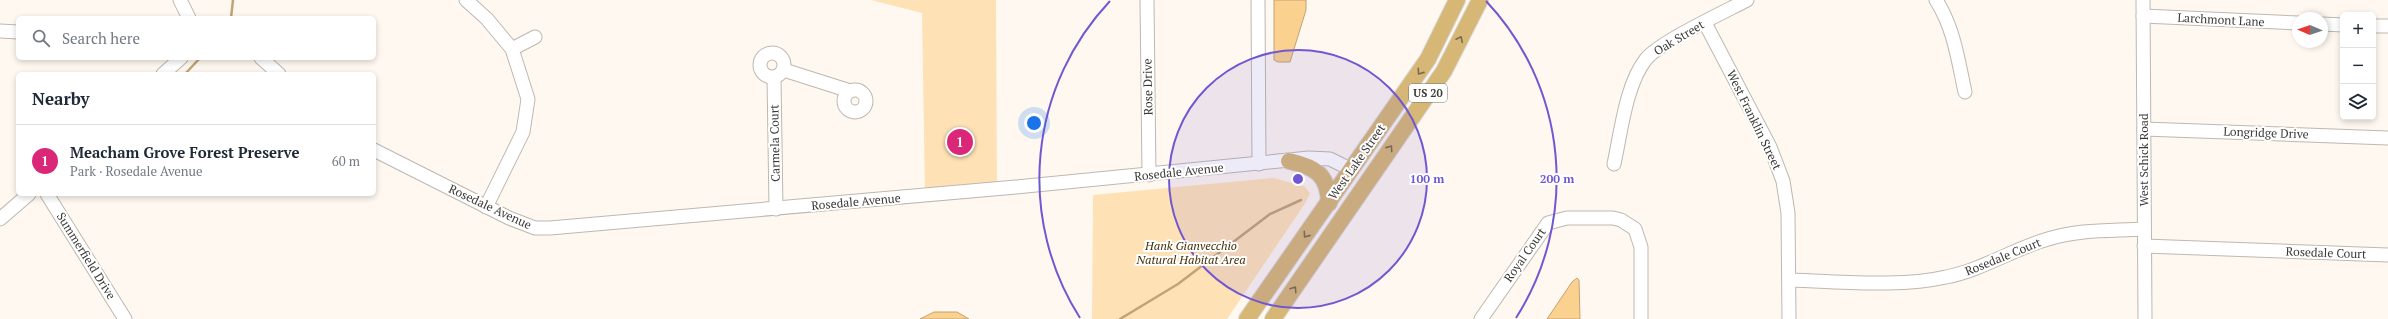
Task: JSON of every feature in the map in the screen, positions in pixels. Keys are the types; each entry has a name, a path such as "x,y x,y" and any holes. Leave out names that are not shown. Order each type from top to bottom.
{"main road":[{"name":"West Lake Street","path":"1247,319 1428,60 1457,0"},
{"name":"West Lake Street","path":"1273,319 1367,180 1444,70 1480,0"},
{"path":"1289,161 1312,168 1322,176 1328,190 1329,203"},
{"path":"1352,170 1367,180"}],"street":[{"path":"180,0 188,16"},
{"path":"466,0 487,19 512,49 528,99 527,114 515,150 486,207"},
{"name":"Rose Drive","path":"1147,0 1149,175"},
{"path":"1258,0 1259,164"},
{"name":"Oak Street","path":"1614,164 1632,86 1647,58 1666,44 1746,0"},
{"path":"1936,0 1948,21 1955,43 1965,92"},
{"name":"West Schick Road","path":"2143,0 2145,319"},
{"name":"Larchmont Lane","path":"2143,16 2292,23"},
{"name":"West Franklin Street","path":"1705,23 1778,164 1786,196 1789,319"},
{"path":"2328,24 2340,25"},
{"path":"2376,26 2388,26"},
{"path":"0,31 16,32"},
{"path":"512,49 535,37"},
{"path":"165,72 179,60"},
{"path":"263,60 277,72"},
{"name":"Carmela Court","path":"776,209 779,74 850,91"},
{"name":"Longridge Drive","path":"2144,129 2388,138"},
{"name":"Rosedale Avenue","path":"376,151 486,207 535,228 776,209 1289,161 1330,159 1352,170"},
{"path":"0,219 28,196"},
{"name":"Summerfield Drive","path":"48,196 125,319"},
{"name":"Royal Court","path":"1481,319 1548,224 1567,218 1613,218 1621,220 1635,229 1641,247 1641,319"},
{"name":"Rosedale Court","path":"1789,280 1888,281 1944,278 1980,268 2026,246 2054,237 2081,232 2144,229"},
{"name":"Rosedale Court","path":"2144,246 2388,255"}],"green space":[{"path":"871,0 996,0 997,189 925,196 922,13"},
{"name":"Hank Gianvecchio Natural Habitat Area","path":"1273,178 1304,186 1310,193 1306,202 1227,319 1092,319 1093,195"}],"shaded area":[{"path":"1274,0 1306,0 1306,10 1290,62 1278,62 1274,60"},
{"path":"1577,278 1579,280 1580,319 1547,319 1572,282"},
{"path":"934,312 957,312 969,319 920,319"}],"waterway":[{"path":"231,16 233,0"},
{"path":"187,72 198,60"},
{"path":"1120,319 1178,284 1270,214 1301,200"}],"place":[{"name":"Meacham Grove Forest Preserve","path":"960,142"}]}
